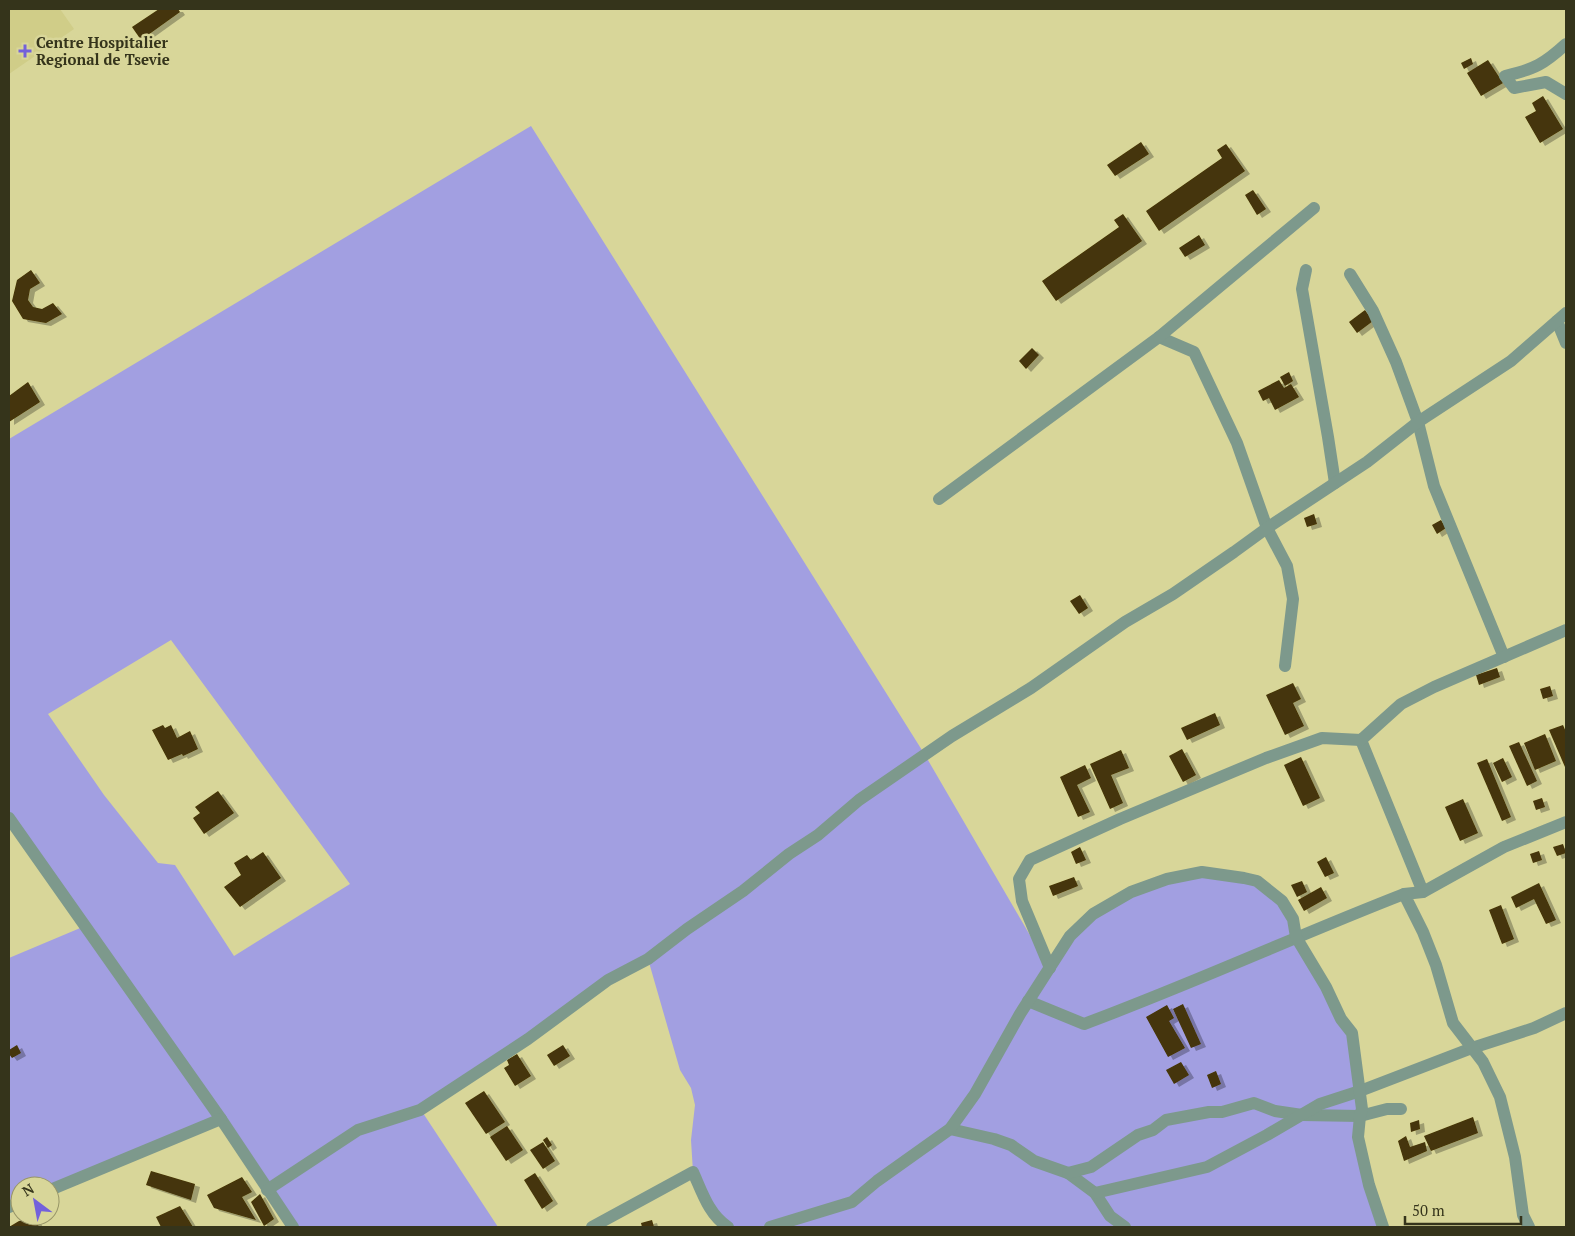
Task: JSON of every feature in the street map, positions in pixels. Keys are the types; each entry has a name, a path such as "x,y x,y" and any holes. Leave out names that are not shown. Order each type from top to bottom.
{"street":[{"path":"1566,44 1547,61 1526,71 1505,76 1514,88 1546,82 1566,94"},
{"path":"939,498 1159,337 1314,208"},
{"path":"1306,270 1302,289 1335,483"},
{"path":"1350,274 1373,311 1396,362 1418,422 1434,486 1504,657"},
{"path":"267,1190 358,1130 420,1110 528,1039 608,980 648,959 687,929 743,892 789,854 818,835 859,800 952,736 1030,688 1125,622 1173,594 1267,528 1367,462 1418,422 1510,361 1562,317"},
{"path":"1562,317 1566,343"},
{"path":"1159,337 1194,352 1237,443 1267,528 1287,566 1293,599 1285,666"},
{"path":"1050,968 1022,901 1019,879 1030,860 1266,758 1322,738 1361,740 1401,704 1434,687 1566,630"},
{"path":"1361,740 1423,892"},
{"path":"9,818 221,1119 293,1227"},
{"path":"1028,1001 1084,1024 1147,1001 1404,894 1423,892 1504,848 1566,822"},
{"path":"770,1227 852,1202 877,1181 950,1128 975,1094 1028,1001 1070,936 1094,914 1131,892 1167,879 1202,872 1258,881 1282,901 1293,919 1296,938 1326,987 1341,1019 1352,1032 1362,1109 1358,1137 1383,1227"},
{"path":"1404,894 1423,932 1436,965 1453,1022 1483,1062 1500,1097 1515,1157 1524,1215 1529,1227"},
{"path":"1095,1193 1207,1166 1320,1104 1360,1091 1472,1048 1534,1028 1566,1013"},
{"path":"1068,1173 1091,1167 1138,1135 1153,1130 1166,1120 1209,1112 1222,1112 1254,1103 1275,1110 1302,1115 1360,1116 1401,1109"},
{"path":"60,1186 221,1119"},
{"path":"950,1128 1011,1145 1034,1161 1068,1173 1095,1193 1110,1216 1125,1227"},
{"path":"592,1227 693,1172 710,1209 719,1221 728,1227"}],"shaded area":[{"name":"Centre Hospitalier Regional de Tsevie","path":"9,9 60,9 74,29 9,74"},
{"path":"531,126 925,755 1049,968 1087,921 1131,892 1202,872 1244,878 1282,901 1352,1033 1358,1137 1383,1227 734,1227 719,1221 693,1172 691,1140 695,1105 691,1088 680,1070 648,959 421,1110 498,1227 293,1227 219,1120 60,1182 60,1176 10,1176 9,1207 9,958 85,926 9,814 9,439","holes":["171,640 350,884 234,956 175,865 158,863 104,795 48,714"]}],"building":[{"path":"159,9 178,9 180,12 141,40 132,27"},
{"path":"1471,58 1473,64 1464,69 1461,63"},
{"path":"1488,60 1503,83 1481,96 1467,73"},
{"path":"1543,96 1563,129 1540,143 1525,117 1536,111 1532,103"},
{"path":"1141,142 1149,154 1115,176 1107,165"},
{"path":"1226,144 1245,171 1159,231 1146,211 1222,158 1217,150"},
{"path":"1253,190 1266,209 1257,215 1245,195"},
{"path":"1123,214 1142,241 1056,301 1042,281 1119,227 1114,220"},
{"path":"1199,235 1205,245 1185,257 1179,248"},
{"path":"31,270 40,283 30,289 28,300 33,307 42,309 53,303 62,314 46,323 23,319 12,301 17,280"},
{"path":"1365,310 1373,321 1357,333 1349,322"},
{"path":"1032,348 1039,355 1026,369 1019,361"},
{"path":"1289,372 1293,381 1285,386 1280,377"},
{"path":"1279,380 1284,388 1291,384 1299,397 1275,410 1269,398 1263,401 1258,391"},
{"path":"28,382 40,402 9,422 9,396"},
{"path":"1314,514 1317,524 1307,527 1304,518"},
{"path":"1441,520 1446,528 1437,534 1432,525"},
{"path":"1080,595 1088,608 1079,614 1070,601"},
{"path":"1497,668 1500,677 1479,685 1476,675"},
{"path":"1293,683 1301,699 1293,703 1304,726 1285,735 1266,695"},
{"path":"1550,686 1553,696 1543,699 1540,689"},
{"path":"1215,713 1220,725 1187,740 1181,728"},
{"path":"163,725 165,728 171,725 177,738 190,731 198,749 168,760 152,730"},
{"path":"1563,725 1566,732 1566,767 1549,730"},
{"path":"1545,734 1556,761 1535,770 1524,743"},
{"path":"1519,742 1537,781 1527,786 1509,746"},
{"path":"1182,749 1196,775 1183,782 1169,756"},
{"path":"1121,750 1129,768 1111,775 1123,803 1110,809 1090,764"},
{"path":"1301,757 1320,798 1303,806 1284,765"},
{"path":"1503,758 1512,777 1502,782 1493,763"},
{"path":"1487,759 1511,817 1502,821 1477,763"},
{"path":"1085,765 1091,778 1077,785 1090,812 1078,817 1060,777"},
{"path":"218,791 234,813 204,834 193,818 200,813 195,807"},
{"path":"1542,798 1545,807 1536,810 1533,801"},
{"path":"1463,799 1478,833 1460,841 1445,807"},
{"path":"1563,844 1566,853 1557,856 1553,847"},
{"path":"1080,847 1086,860 1076,864 1071,852"},
{"path":"1539,851 1542,860 1533,863 1530,854"},
{"path":"263,852 281,878 240,907 224,887 241,875 234,863 247,855 251,860"},
{"path":"1326,857 1334,873 1325,877 1317,862"},
{"path":"1074,877 1078,886 1053,896 1049,886"},
{"path":"1302,881 1307,892 1297,897 1291,885"},
{"path":"1539,883 1556,920 1546,924 1534,899 1516,908 1511,897"},
{"path":"1321,887 1327,898 1304,911 1298,900"},
{"path":"1501,905 1514,939 1502,944 1489,910"},
{"path":"1183,1004 1201,1044 1191,1048 1173,1009"},
{"path":"1167,1005 1174,1018 1169,1021 1185,1048 1168,1057 1146,1017"},
{"path":"17,1045 21,1053 12,1058 9,1050"},
{"path":"563,1045 570,1056 554,1066 547,1055"},
{"path":"517,1054 531,1076 515,1086 504,1068 509,1065 507,1060"},
{"path":"1181,1062 1189,1075 1174,1084 1166,1070"},
{"path":"1216,1071 1221,1084 1212,1088 1207,1075"},
{"path":"484,1091 505,1122 486,1134 465,1103"},
{"path":"1473,1117 1478,1133 1431,1151 1424,1136"},
{"path":"1419,1120 1420,1129 1411,1132 1410,1123"},
{"path":"507,1126 523,1150 506,1161 490,1137"},
{"path":"1406,1136 1410,1147 1425,1142 1427,1151 1404,1161 1398,1141"},
{"path":"547,1137 552,1145 548,1148 543,1140"},
{"path":"543,1142 555,1161 543,1169 530,1150"},
{"path":"151,1171 195,1184 191,1200 146,1185"},
{"path":"535,1173 553,1201 542,1209 524,1180"},
{"path":"242,1177 252,1192 242,1197 256,1220 214,1208 207,1195"},
{"path":"260,1194 274,1219 264,1226 251,1202"},
{"path":"180,1206 193,1227 161,1227 156,1217"},
{"path":"652,1220 654,1227 642,1227 641,1223"},
{"path":"39,1226 39,1227 9,1227"}],"place":[{"name":"Centre Hospitalier Regional de Tsevie","path":"25,51"}]}
